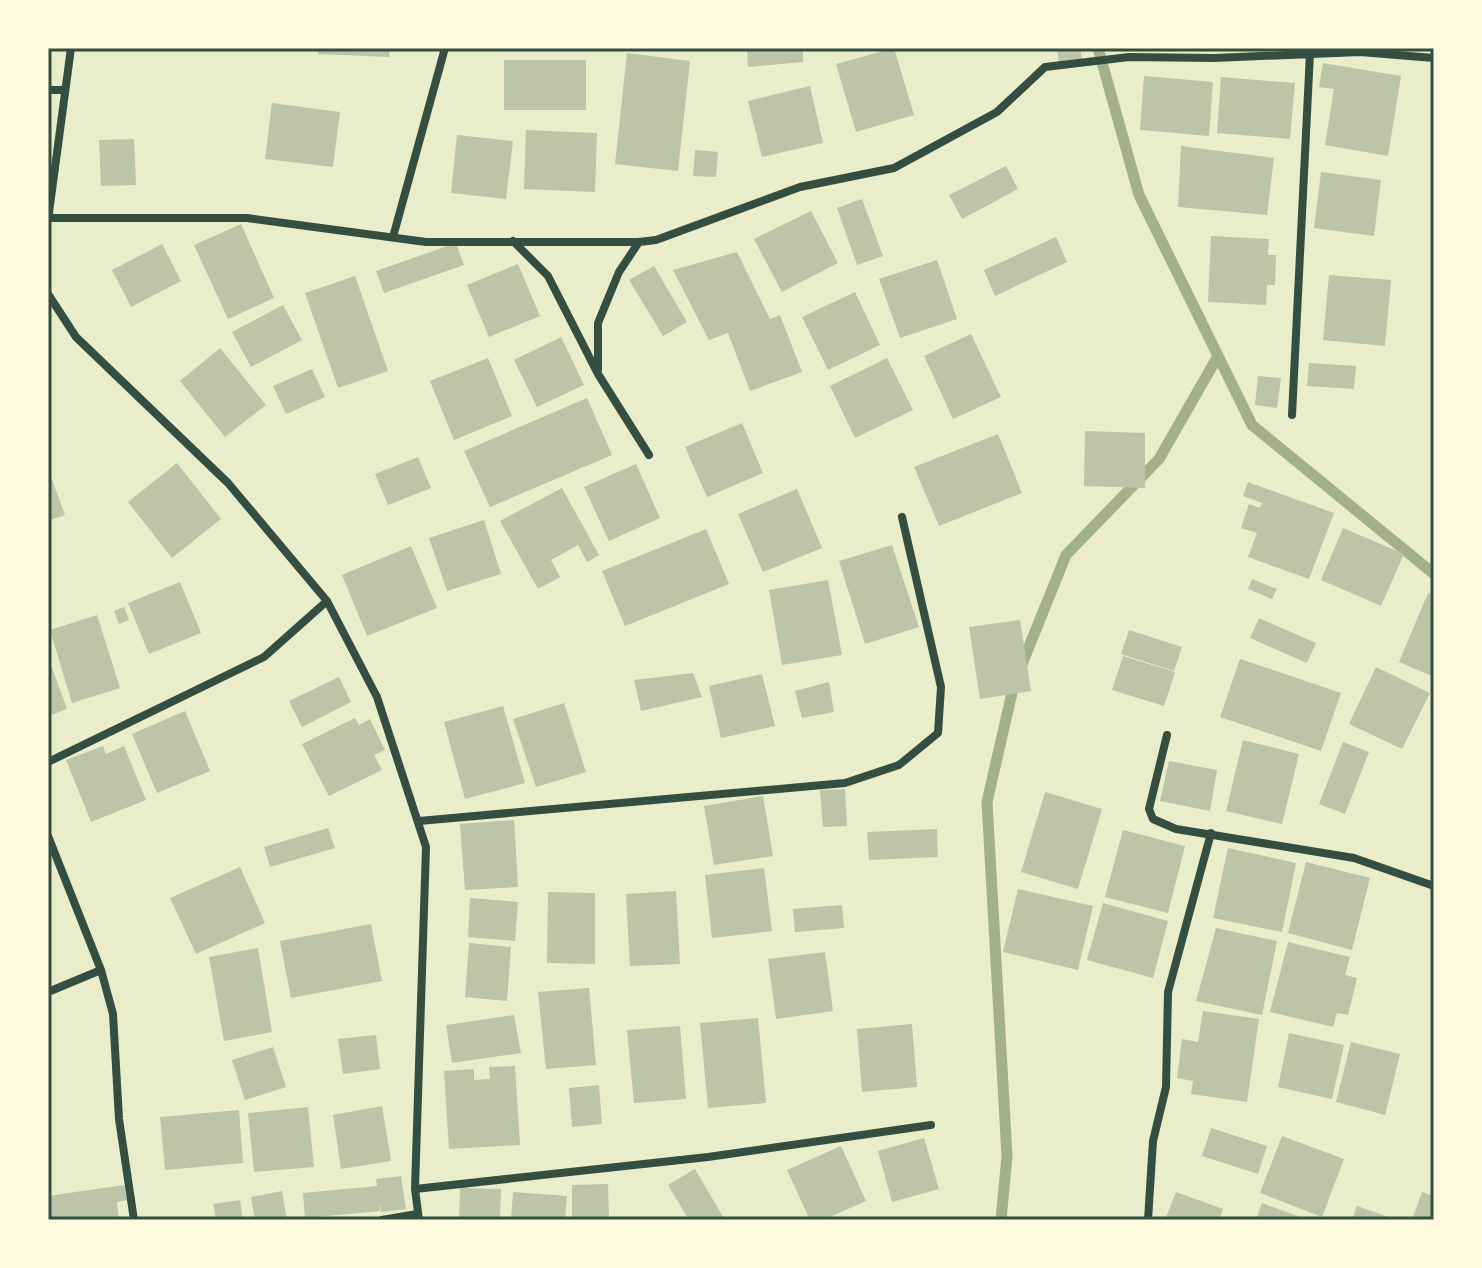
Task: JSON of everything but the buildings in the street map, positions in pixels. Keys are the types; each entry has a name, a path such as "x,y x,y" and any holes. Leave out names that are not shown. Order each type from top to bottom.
{"street":[{"path":"71,48 48,219 247,218 426,242 656,240 800,187 894,168 997,112 1045,67 1129,57 1214,58 1360,52 1434,58"},
{"path":"393,237 445,48"},
{"path":"1292,415 1310,53"},
{"path":"48,90 65,90"},
{"path":"513,241 548,276 598,374 649,455"},
{"path":"598,374 598,323 619,272 639,242"},
{"path":"48,294 76,337 228,483 327,601 377,697 426,847 415,1189 418,1217 382,1220"},
{"path":"419,821 845,783 899,765 938,733 941,687 902,517"},
{"path":"48,762 264,657 327,601"},
{"path":"1167,735 1151,794 1149,809 1153,819 1176,829 1354,858 1434,886"},
{"path":"1148,1220 1153,1141 1166,1087 1168,992 1211,833"},
{"path":"48,836 101,970 113,1014 119,1119 134,1220"},
{"path":"48,992 101,970"},
{"path":"415,1189 708,1157 931,1125"}],"waterway":[{"path":"1098,48 1139,195 1252,425 1434,574"},
{"path":"1001,1220 1007,1156 987,802 1014,684 1066,555 1159,459 1218,356"}]}
